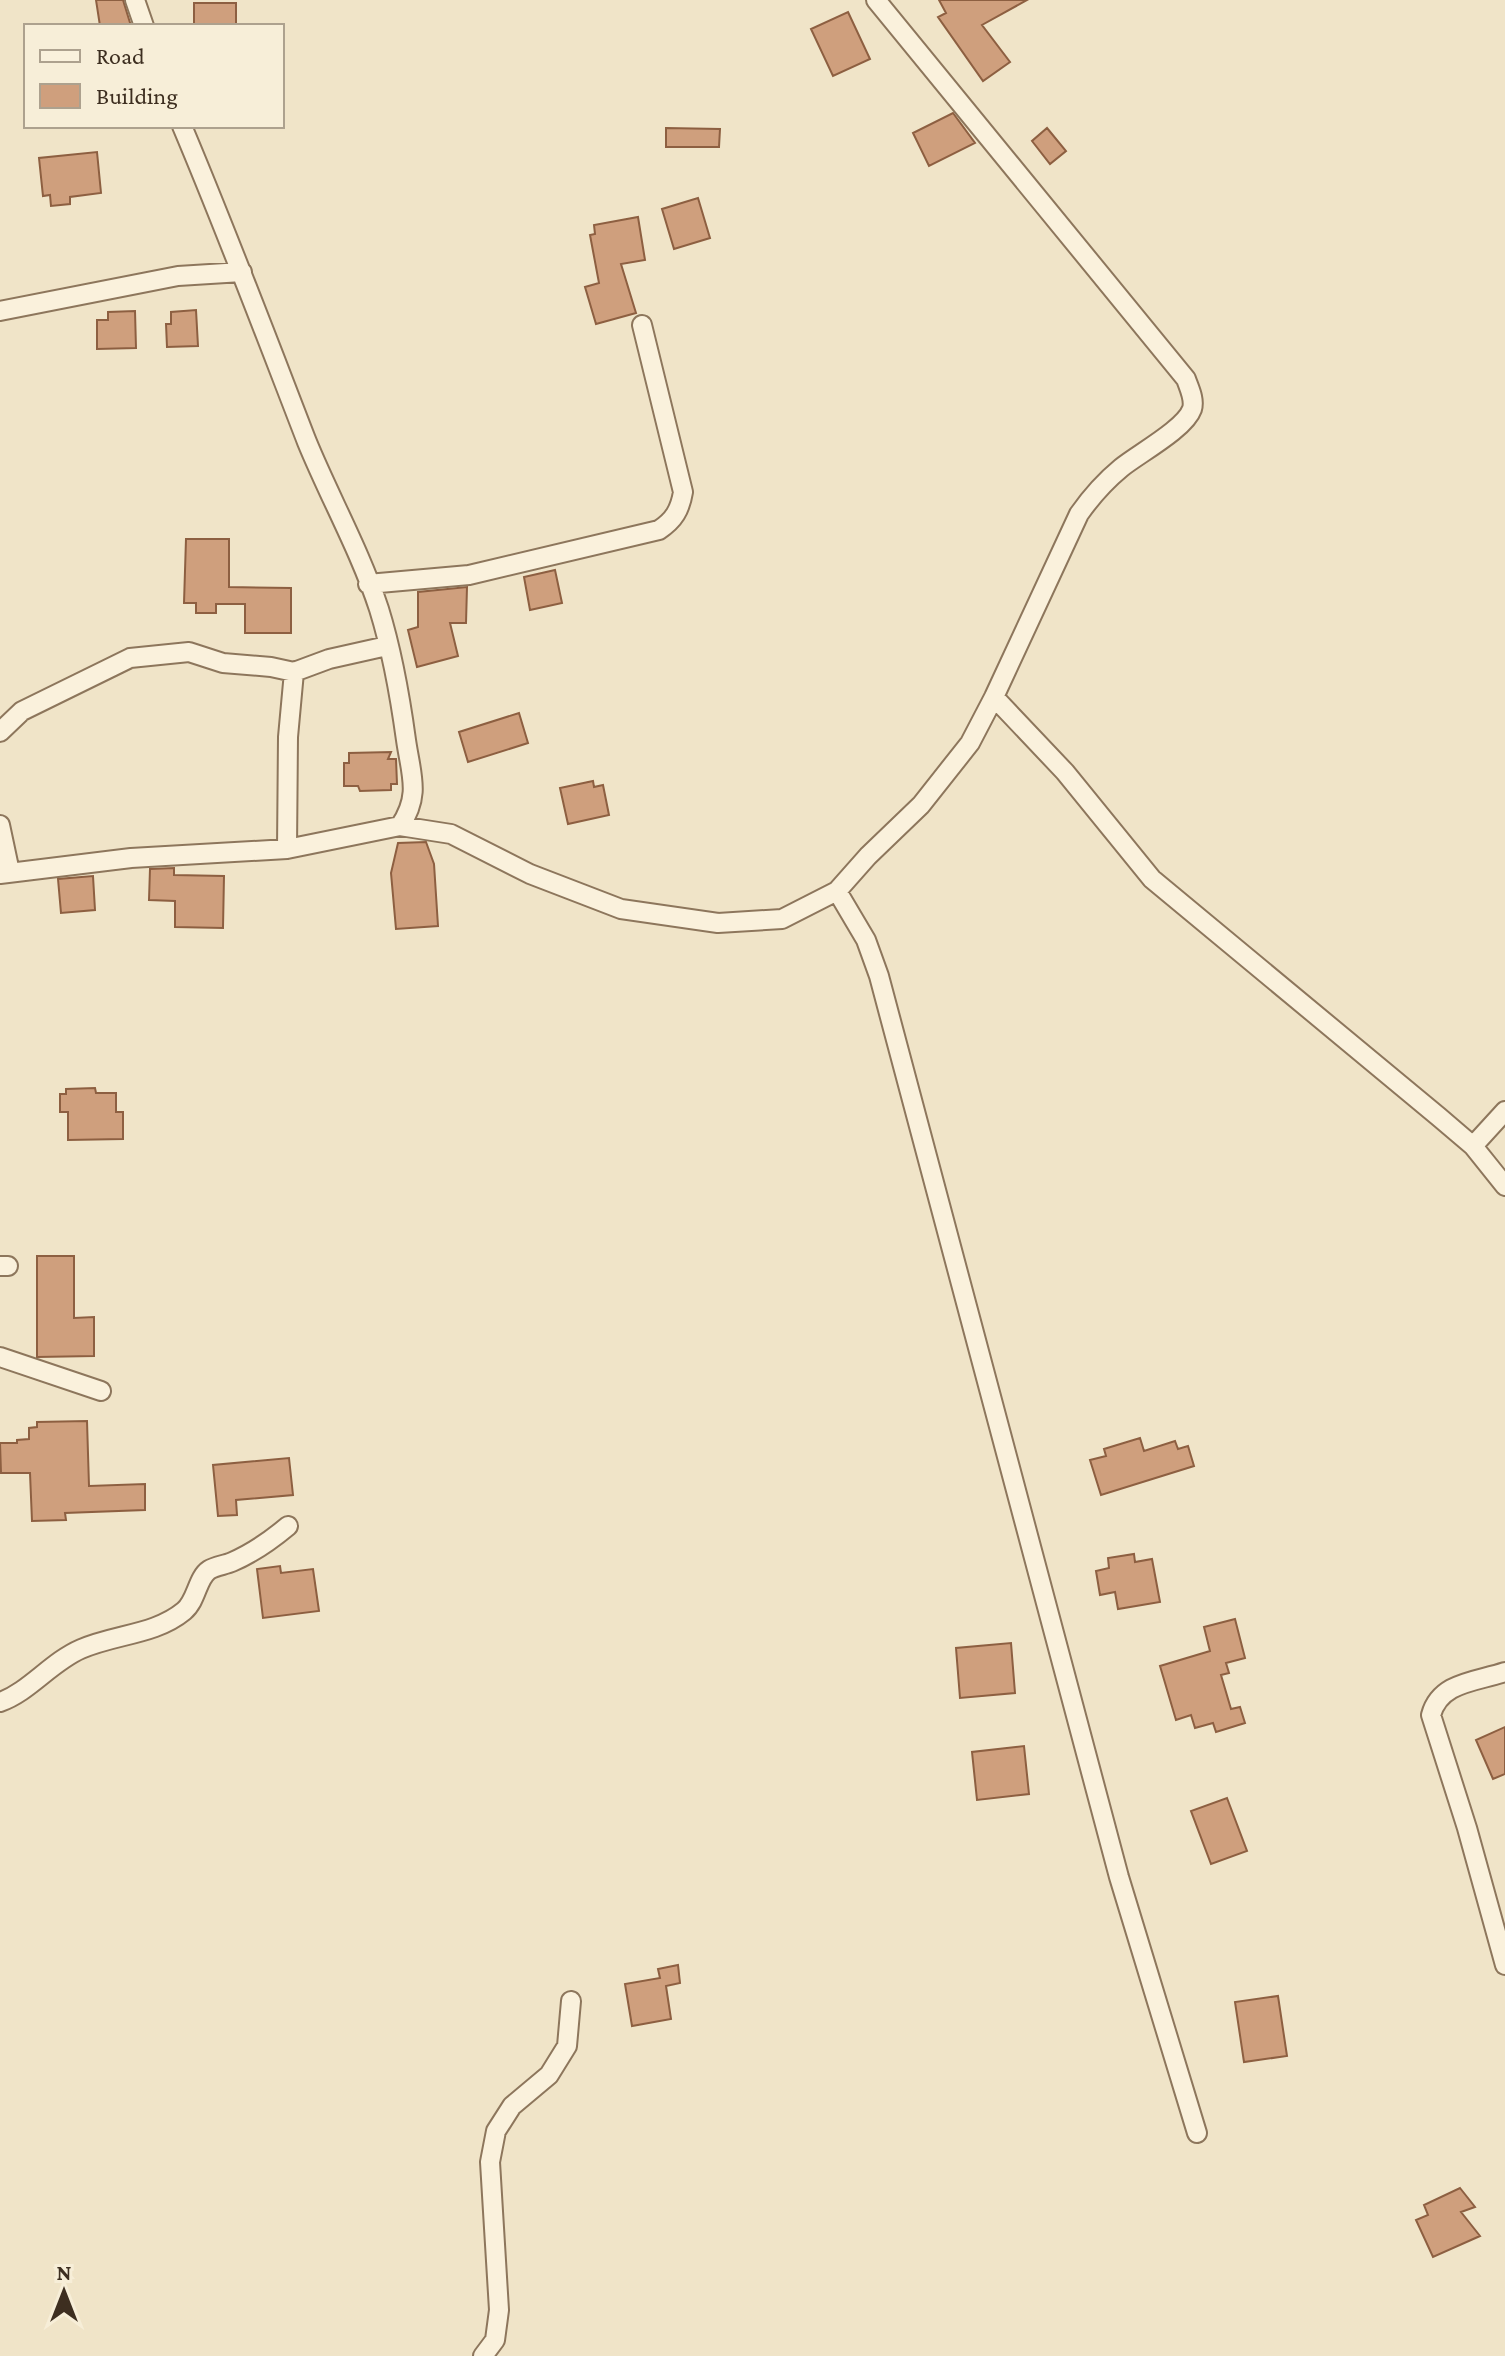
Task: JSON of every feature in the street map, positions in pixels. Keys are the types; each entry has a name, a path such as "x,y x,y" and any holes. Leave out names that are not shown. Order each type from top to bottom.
{"street":[{"path":"135,0 143,24"},
{"path":"0,825 5,873 131,858 287,849 400,826 451,834 530,874 621,909 718,923 782,919 837,891 921,805 970,743 1079,514 1095,492 1120,469 1185,421 1192,408 1192,395 1186,379 876,0"},
{"path":"183,128 309,446 341,513 379,609 402,707 413,788 412,808 400,826"},
{"path":"0,311 178,276 242,272"},
{"path":"368,584 469,575 659,530 670,523 681,503 683,492 642,325"},
{"path":"0,732 22,711 130,658 189,652 237,665 294,672 329,659 387,646"},
{"path":"287,849 287,768 294,672"},
{"path":"994,697 1065,772 1152,879 1473,1146 1505,1186"},
{"path":"837,891 866,940 879,976 1119,1877 1197,2133"},
{"path":"1473,1146 1505,1111"},
{"path":"0,1357 101,1391"},
{"path":"0,1702 14,1697 47,1668 82,1649 175,1618 188,1608 203,1576 210,1569 265,1546 288,1526"},
{"path":"1505,1672 1444,1691 1435,1700 1431,1715 1467,1828 1505,1965"},
{"path":"483,2356 495,2340 499,2310 490,2162 496,2131 512,2106 549,2075 567,2046 571,2001"}],"building":[{"path":"96,0 123,0 130,24 100,24"},
{"path":"939,0 1027,0 982,25 1010,62 983,81 938,17 946,13"},
{"path":"194,3 236,3 236,24 194,24"},
{"path":"848,12 870,59 833,76 811,29"},
{"path":"953,113 975,143 929,166 913,133"},
{"path":"666,128 720,129 719,147 666,147"},
{"path":"1047,128 1066,151 1050,164 1032,141"},
{"path":"97,152 101,193 70,197 70,204 51,206 50,195 43,196 39,158"},
{"path":"698,198 710,238 674,249 662,209"},
{"path":"638,217 645,260 621,264 636,313 596,324 585,287 599,283 590,235 595,234 594,225"},
{"path":"196,310 198,346 167,347 166,324 171,324 171,312"},
{"path":"135,311 136,348 97,349 97,320 108,320 108,312"},
{"path":"186,539 229,539 229,587 291,588 291,633 245,633 245,604 216,604 216,613 196,613 196,603 184,603"},
{"path":"555,570 562,603 530,610 524,577"},
{"path":"467,587 466,623 450,623 458,656 417,667 408,630 418,627 418,592"},
{"path":"519,713 528,743 468,762 459,732"},
{"path":"391,752 388,759 396,759 397,784 391,784 391,790 360,791 358,786 344,786 344,763 349,763 349,753"},
{"path":"593,781 594,787 603,785 609,815 568,824 560,788"},
{"path":"426,842 434,864 438,926 396,929 391,873 398,843"},
{"path":"174,868 174,875 224,876 223,928 175,927 175,901 149,900 150,869"},
{"path":"93,876 95,910 61,913 58,879"},
{"path":"95,1088 96,1093 116,1093 116,1112 123,1112 123,1139 68,1140 68,1112 60,1112 60,1094 66,1094 66,1089"},
{"path":"37,1256 74,1256 74,1318 94,1317 94,1356 37,1357"},
{"path":"87,1421 89,1486 145,1484 145,1510 65,1513 66,1520 32,1521 30,1473 1,1473 0,1443 29,1439 29,1428 37,1427 37,1422"},
{"path":"1140,1438 1144,1451 1175,1441 1178,1449 1188,1446 1194,1466 1101,1495 1090,1460 1106,1456 1104,1449"},
{"path":"289,1458 293,1495 236,1500 237,1515 218,1516 213,1465"},
{"path":"1134,1554 1135,1562 1152,1559 1160,1602 1118,1609 1115,1592 1100,1595 1096,1571 1109,1568 1108,1558"},
{"path":"280,1566 281,1573 313,1569 319,1611 263,1618 257,1569"},
{"path":"1235,1619 1245,1658 1226,1663 1229,1673 1221,1675 1231,1709 1240,1707 1245,1723 1216,1732 1213,1723 1195,1728 1191,1715 1176,1720 1160,1666 1210,1651 1204,1627"},
{"path":"1011,1643 1015,1693 960,1698 956,1648"},
{"path":"1505,1727 1505,1774 1493,1779 1476,1740"},
{"path":"1024,1746 1029,1794 977,1800 972,1752"},
{"path":"1227,1798 1247,1851 1211,1864 1191,1811"},
{"path":"678,1965 680,1983 666,1986 671,2019 632,2026 625,1984 660,1978 658,1969"},
{"path":"1278,1996 1287,2056 1244,2062 1235,2002"},
{"path":"1460,2188 1475,2207 1461,2212 1480,2236 1433,2257 1416,2220 1428,2215 1424,2205"}]}
